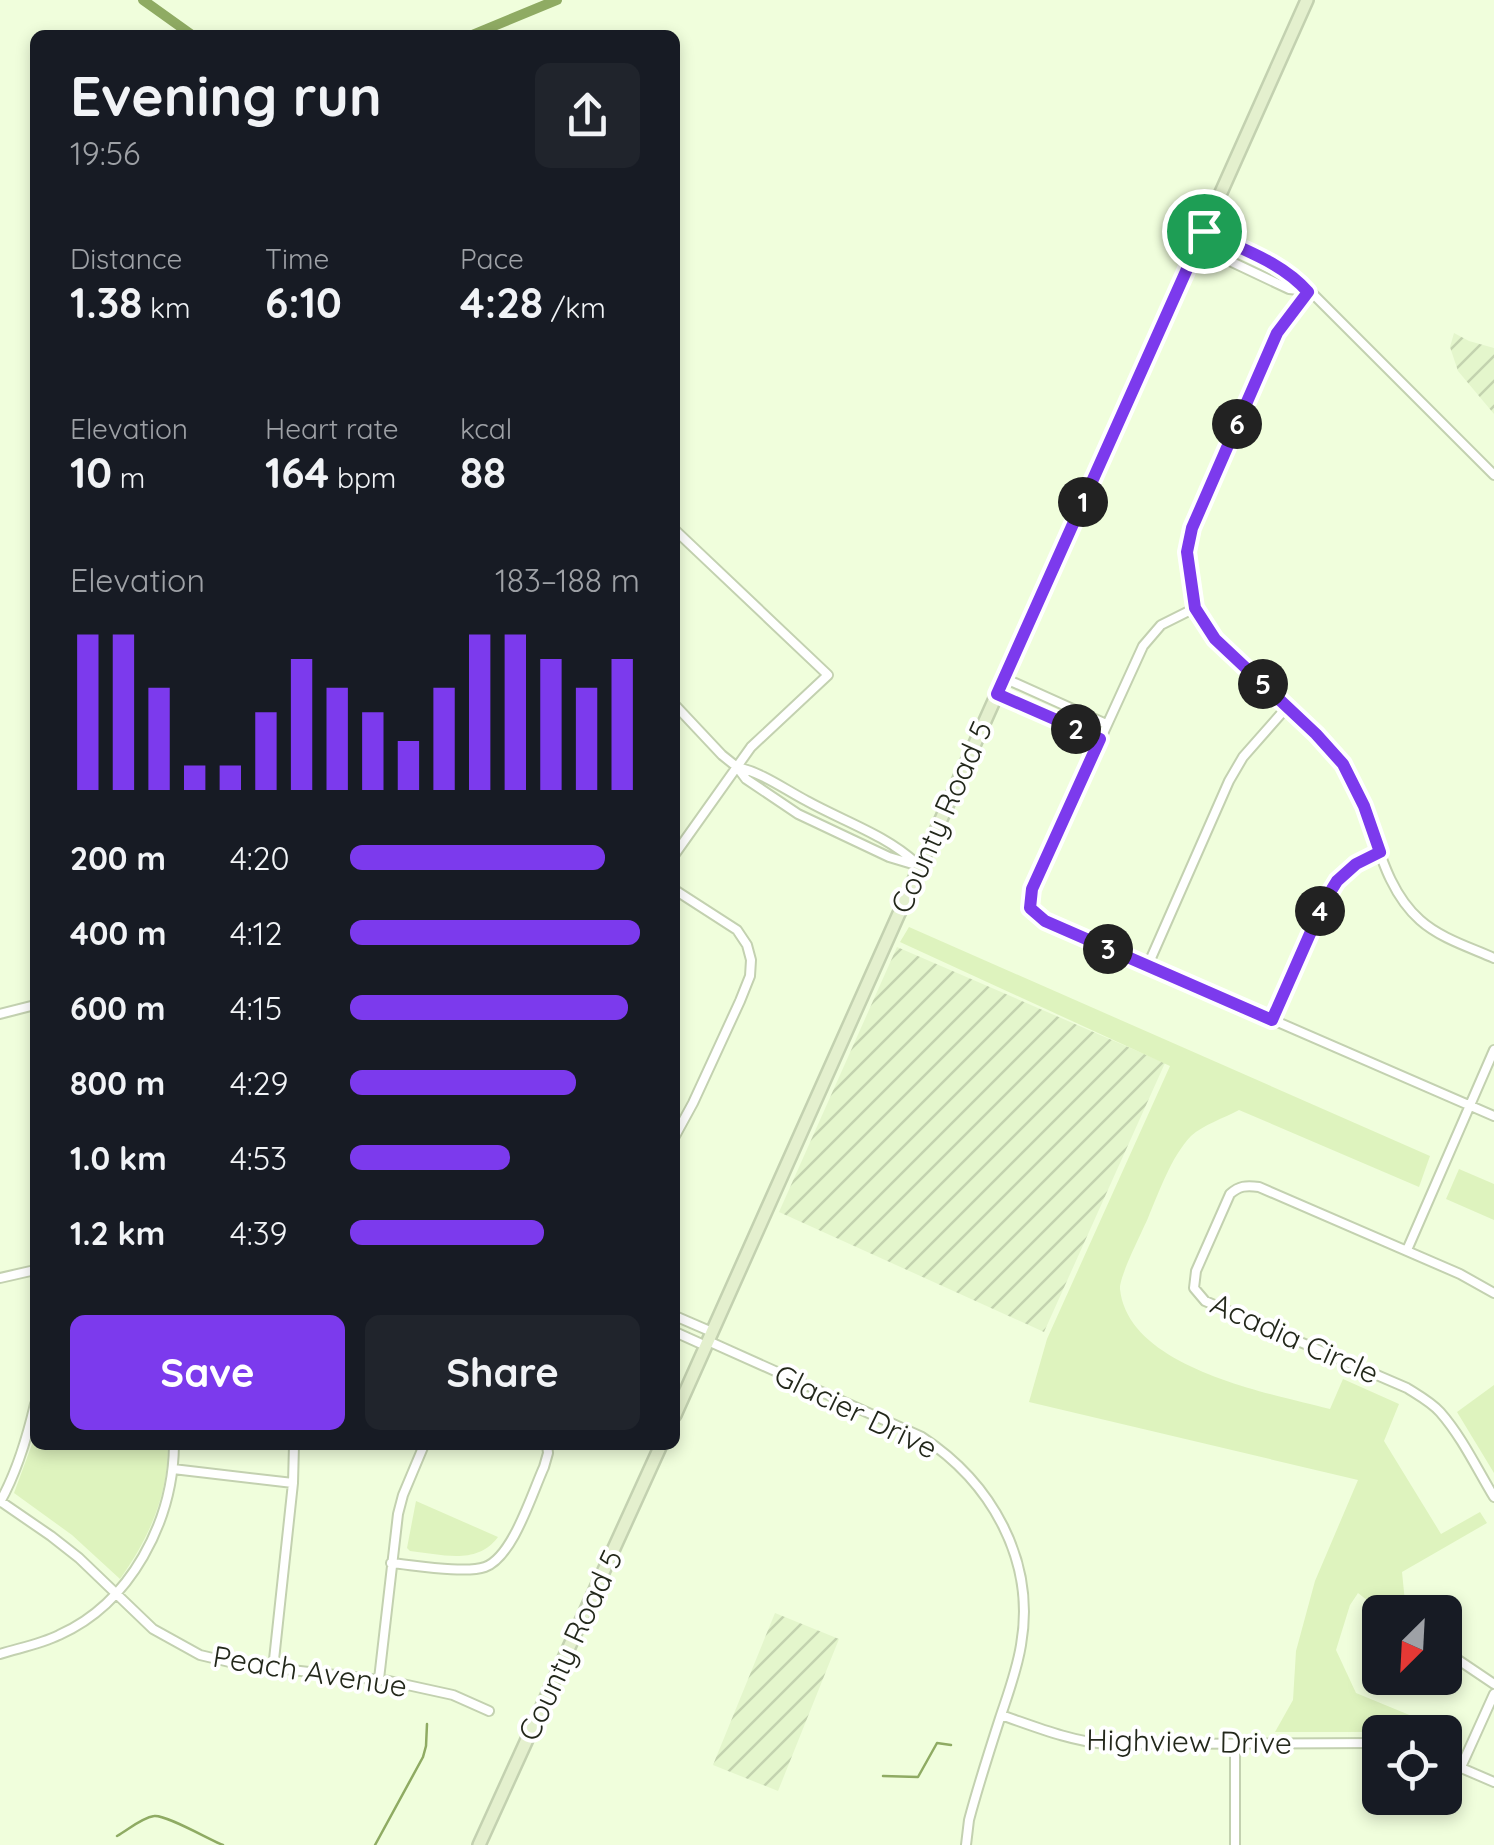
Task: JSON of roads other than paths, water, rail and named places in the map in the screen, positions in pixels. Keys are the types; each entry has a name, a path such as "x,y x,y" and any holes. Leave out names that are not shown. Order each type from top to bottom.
{"street":[{"name":"County Road 5","path":"680,1404 1307,0"},
{"path":"1204,231 1278,265 1296,278 1494,475"},
{"path":"1198,246 1288,289 1308,292"},
{"path":"1308,292 1277,333 1192,528 1187,552 1195,608 1215,639 1343,764 1364,806 1394,887 1405,904 1419,920 1444,936 1494,958"},
{"path":"680,535 828,674 750,748 680,847"},
{"path":"1195,608 1162,626 1143,646 1032,889 1030,908 1045,921 1494,1116"},
{"path":"1004,678 1106,724"},
{"path":"997,694 1100,739"},
{"path":"1148,966 1229,782 1243,757 1288,707"},
{"path":"680,710 746,779 798,814 860,845 919,866"},
{"path":"737,767 755,771 899,847 919,866"},
{"path":"1272,1020 1337,881 1356,864 1380,852"},
{"path":"680,893 737,930 751,960 750,976 680,1127"},
{"path":"0,1014 30,1006"},
{"path":"1407,1250 1494,1050"},
{"name":"Acadia Circle","path":"1494,1293 1460,1274 1259,1186 1237,1188 1230,1194 1196,1271 1194,1288 1205,1300 1424,1399 1450,1425 1494,1497"},
{"path":"0,1278 30,1271"},
{"path":"680,1320 709,1340"},
{"path":"680,1333 709,1340"},
{"name":"Glacier Drive","path":"709,1340 922,1437 952,1458 983,1491 1009,1538 1022,1587 1022,1644 977,1790 966,1845"},
{"path":"0,1502 30,1425"},
{"path":"0,1654 58,1636 116,1594 144,1556 159,1524 170,1490 174,1450"},
{"path":"273,1668 294,1450"},
{"path":"379,1679 398,1514 422,1450"},
{"path":"392,1562 471,1570 488,1566 508,1547 544,1468 548,1450"},
{"name":"County Road 5","path":"485,1843 659,1450"},
{"path":"173,1469 293,1482"},
{"name":"Peach Avenue","path":"0,1502 65,1547 159,1634 200,1655 238,1664 379,1679 454,1695 490,1710"},
{"path":"1462,1662 1494,1684"},
{"path":"1462,1763 1494,1694"},
{"name":"Highview Drive","path":"1001,1716 1086,1742 1362,1743"},
{"path":"1235,1744 1235,1845"},
{"path":"1462,1768 1494,1782"}],"waterway":[{"path":"143,0 185,30"},
{"path":"484,30 557,0"},
{"path":"375,1845 423,1757 427,1724"},
{"path":"883,1776 918,1777 937,1743 951,1745"},
{"path":"117,1836 144,1819 160,1816 223,1845"}]}
